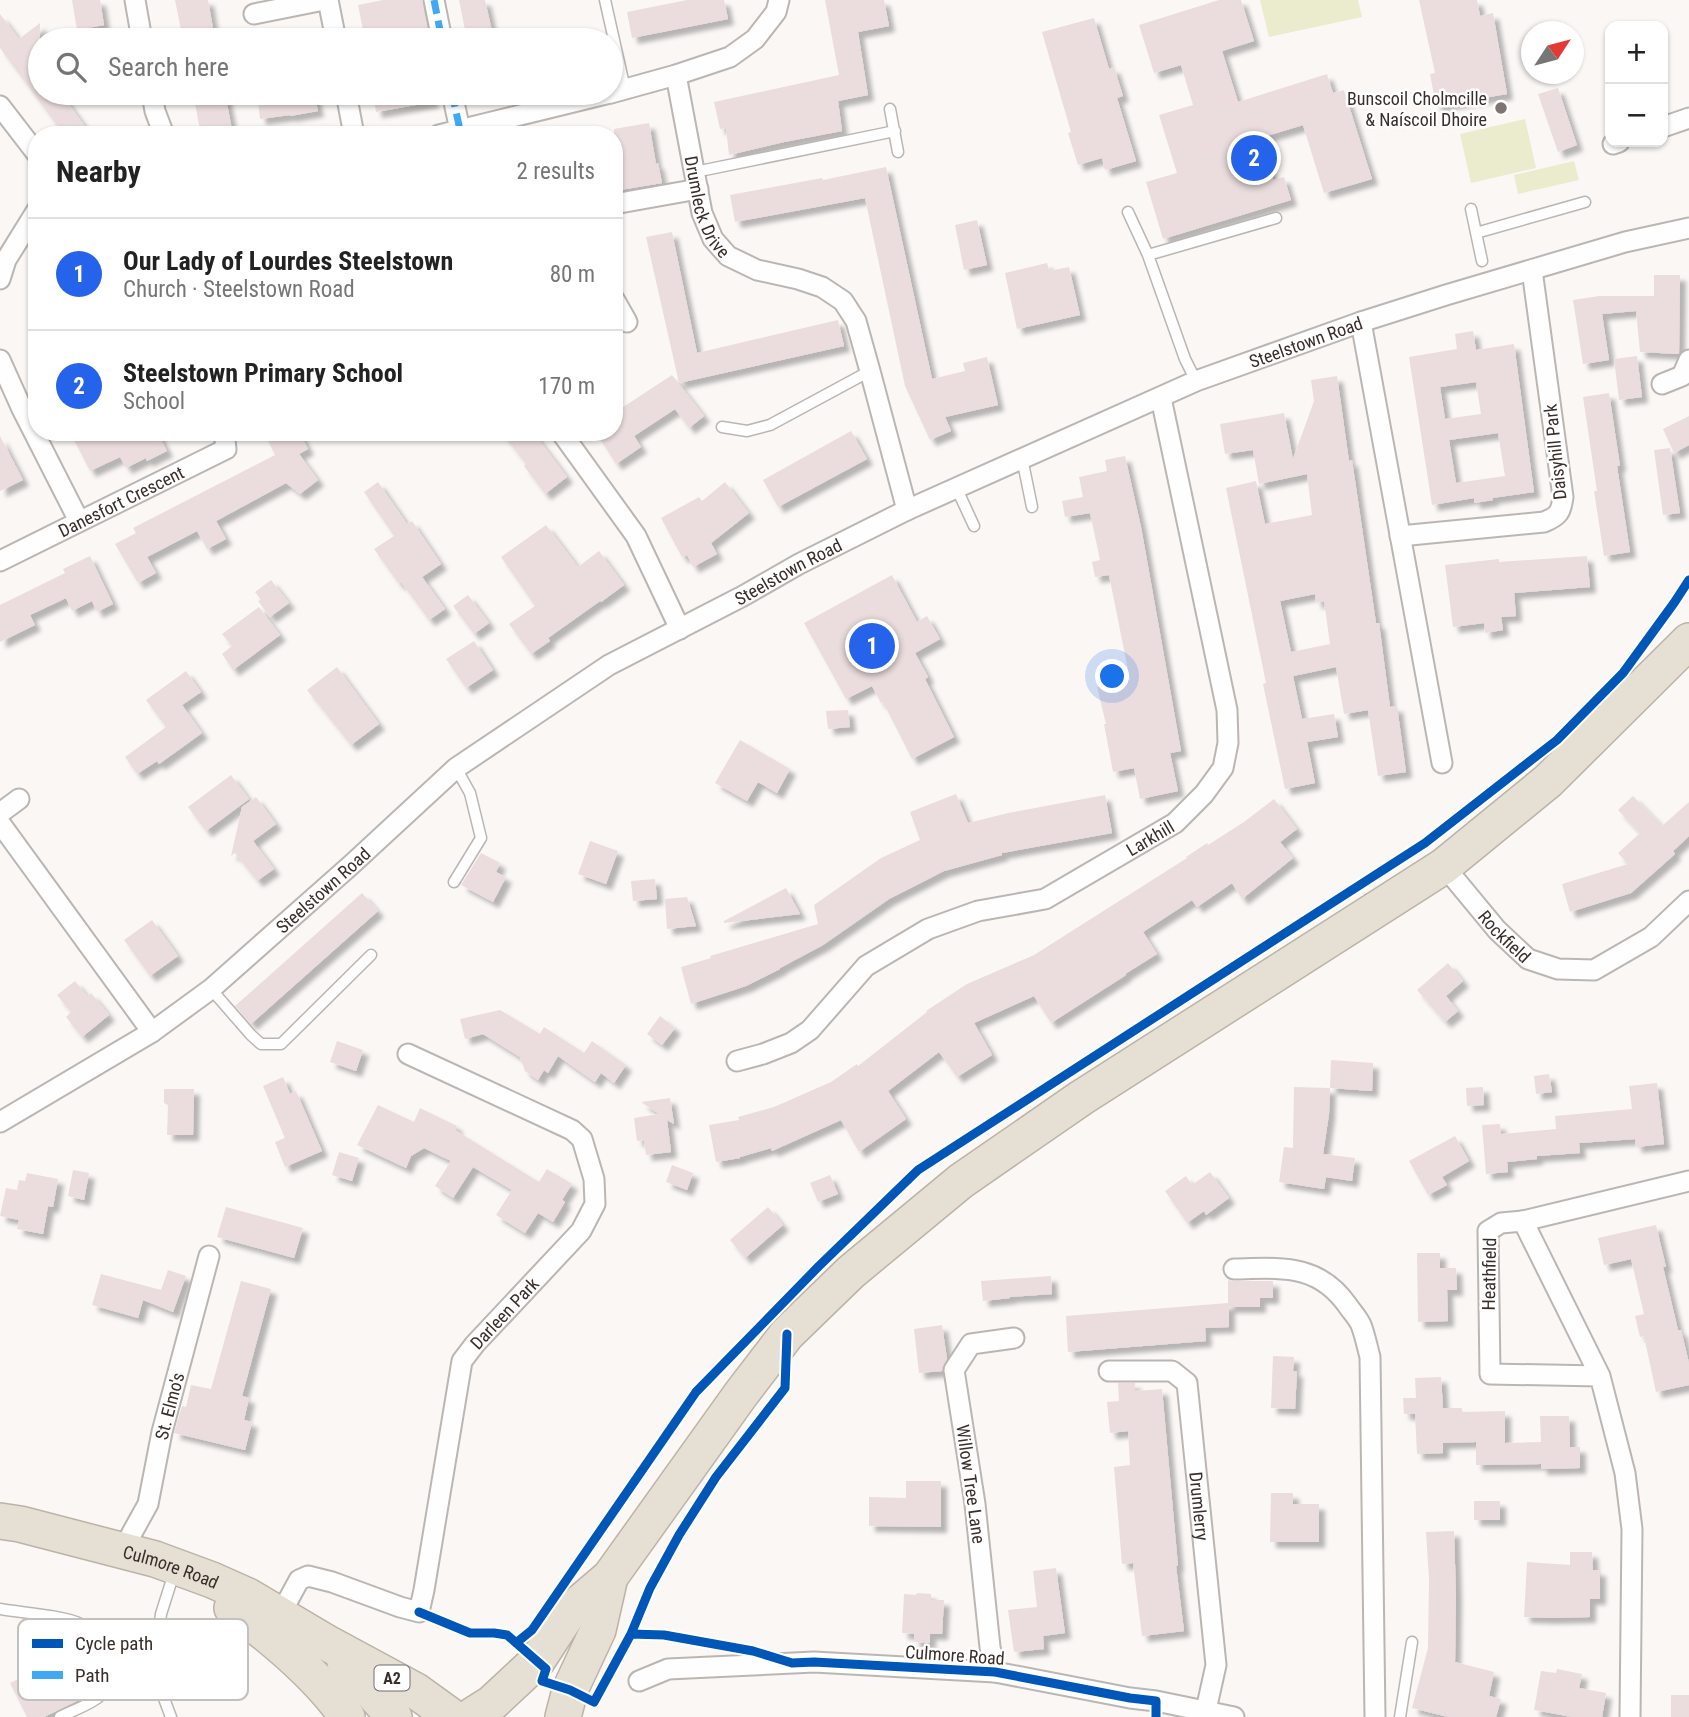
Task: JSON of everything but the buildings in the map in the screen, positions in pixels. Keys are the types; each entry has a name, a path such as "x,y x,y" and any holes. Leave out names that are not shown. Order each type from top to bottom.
{"highway":[{"path":"471,1716 492,1703 537,1661 569,1612 610,1577 787,1334 850,1272 961,1181 1081,1098 1444,866 1548,781 1689,641"},
{"name":"Culmore Road","path":"0,1521 176,1566 248,1597 329,1644 471,1716"},
{"path":"176,1566 248,1619"},
{"path":"563,1717 570,1690 598,1630 610,1577"},
{"path":"248,1619 312,1675 348,1717"},
{"name":"Culmore Road","path":"329,1644 394,1717"}],"street":[{"path":"135,0 140,28"},
{"path":"254,14 326,0 333,28"},
{"path":"434,0 440,28"},
{"path":"623,89 730,57 755,39 776,12 779,0"},
{"name":"Drumleck Drive","path":"676,75 702,214 713,239 727,256 757,270 822,288 844,301 856,321 907,510"},
{"path":"154,105 161,126"},
{"path":"348,105 352,126"},
{"path":"455,105 459,126"},
{"path":"476,126 559,105"},
{"path":"0,106 28,142"},
{"path":"1668,125 1689,118"},
{"path":"623,202 697,181"},
{"path":"0,279 6,260 28,225"},
{"name":"Steelstown Road","path":"0,1122 152,1032 211,989 456,768 609,665 799,564 956,487 1196,381 1361,322 1625,243 1689,228"},
{"name":"Daisyhill Park","path":"1400,536 1544,522 1554,518 1561,510 1563,497 1532,270"},
{"path":"623,315 627,322"},
{"path":"1361,322 1442,763"},
{"path":"0,360 28,421"},
{"path":"1661,384 1682,376 1689,360"},
{"name":"Larkhill","path":"737,1061 791,1043 810,1030 866,966 928,929 978,911 1045,899 1175,823 1204,794 1223,768 1228,743 1227,710 1161,398"},
{"path":"38,441 79,521"},
{"name":"Danesfort Crescent","path":"0,561 226,449 225,441"},
{"path":"567,441 636,536 680,629"},
{"path":"0,813 19,799"},
{"path":"0,823 152,1032"},
{"name":"Rockfield","path":"1444,866 1497,930 1528,959 1558,969 1594,970 1651,937 1689,901"},
{"name":"Darleen Park","path":"280,1615 299,1580 309,1576 419,1612 462,1361 580,1231 595,1204 594,1178 582,1139 572,1130 408,1054"},
{"path":"1630,1717 1632,1529 1625,1473 1600,1376 1523,1221 1689,1181"},
{"name":"Heathfield","path":"1523,1221 1500,1223 1488,1231 1490,1374 1600,1376"},
{"name":"St. Elmo's","path":"122,1551 148,1504 162,1432 209,1256"},
{"path":"1234,1269 1299,1271 1323,1279 1343,1298 1360,1323 1371,1369 1375,1717"},
{"name":"Willow Tree Lane","path":"995,1672 975,1504 954,1370 971,1344 1014,1338"},
{"name":"Drumlerry","path":"1109,1371 1172,1371 1187,1383 1216,1665 1206,1710"},
{"name":"Culmore Road","path":"639,1681 668,1669 814,1662 995,1672 1129,1707 1206,1710 1234,1717"}],"lane":[{"path":"605,0 608,28"},
{"path":"890,109 898,152"},
{"path":"697,181 895,131"},
{"path":"1476,233 1585,202"},
{"path":"1471,209 1482,261"},
{"path":"1128,212 1148,255 1185,359 1196,381"},
{"path":"1148,255 1276,218"},
{"path":"722,427 747,431 770,425 870,371"},
{"path":"1022,458 1032,507"},
{"path":"956,487 974,526"},
{"path":"454,882 481,838 470,793 456,768"},
{"path":"211,989 261,1044 281,1044 371,955"},
{"path":"160,1619 176,1566"},
{"path":"0,1609 59,1619"},
{"path":"1401,1717 1412,1642"},
{"path":"60,1717 93,1700"},
{"path":"164,1700 170,1717"}],"green space":[{"path":"1260,0 1358,0 1362,17 1269,37"},
{"path":"1525,119 1536,168 1471,183 1460,134"},
{"path":"1574,161 1579,180 1518,194 1514,175"}],"marked path":[{"path":"434,0 440,28"},
{"path":"455,105 459,126"}],"cycle path":[{"path":"516,1643 532,1630 696,1392 819,1266 918,1170 1425,843 1557,740 1623,673 1689,580"},
{"path":"419,1612 470,1633 507,1635 546,1669 542,1681 570,1690 594,1702 631,1634 650,1588 679,1535 716,1477 785,1388 787,1334"},
{"path":"631,1634 664,1635 753,1651 792,1663 995,1672 1156,1701 1156,1717"}],"place":[{"name":"Bunscoil Cholmcille & Naíscoil Dhoire","path":"1501,108"},
{"name":"Steelstown Primary School","path":"1254,158"},
{"name":"Our Lady of Lourdes Steelstown","path":"872,646"}]}
